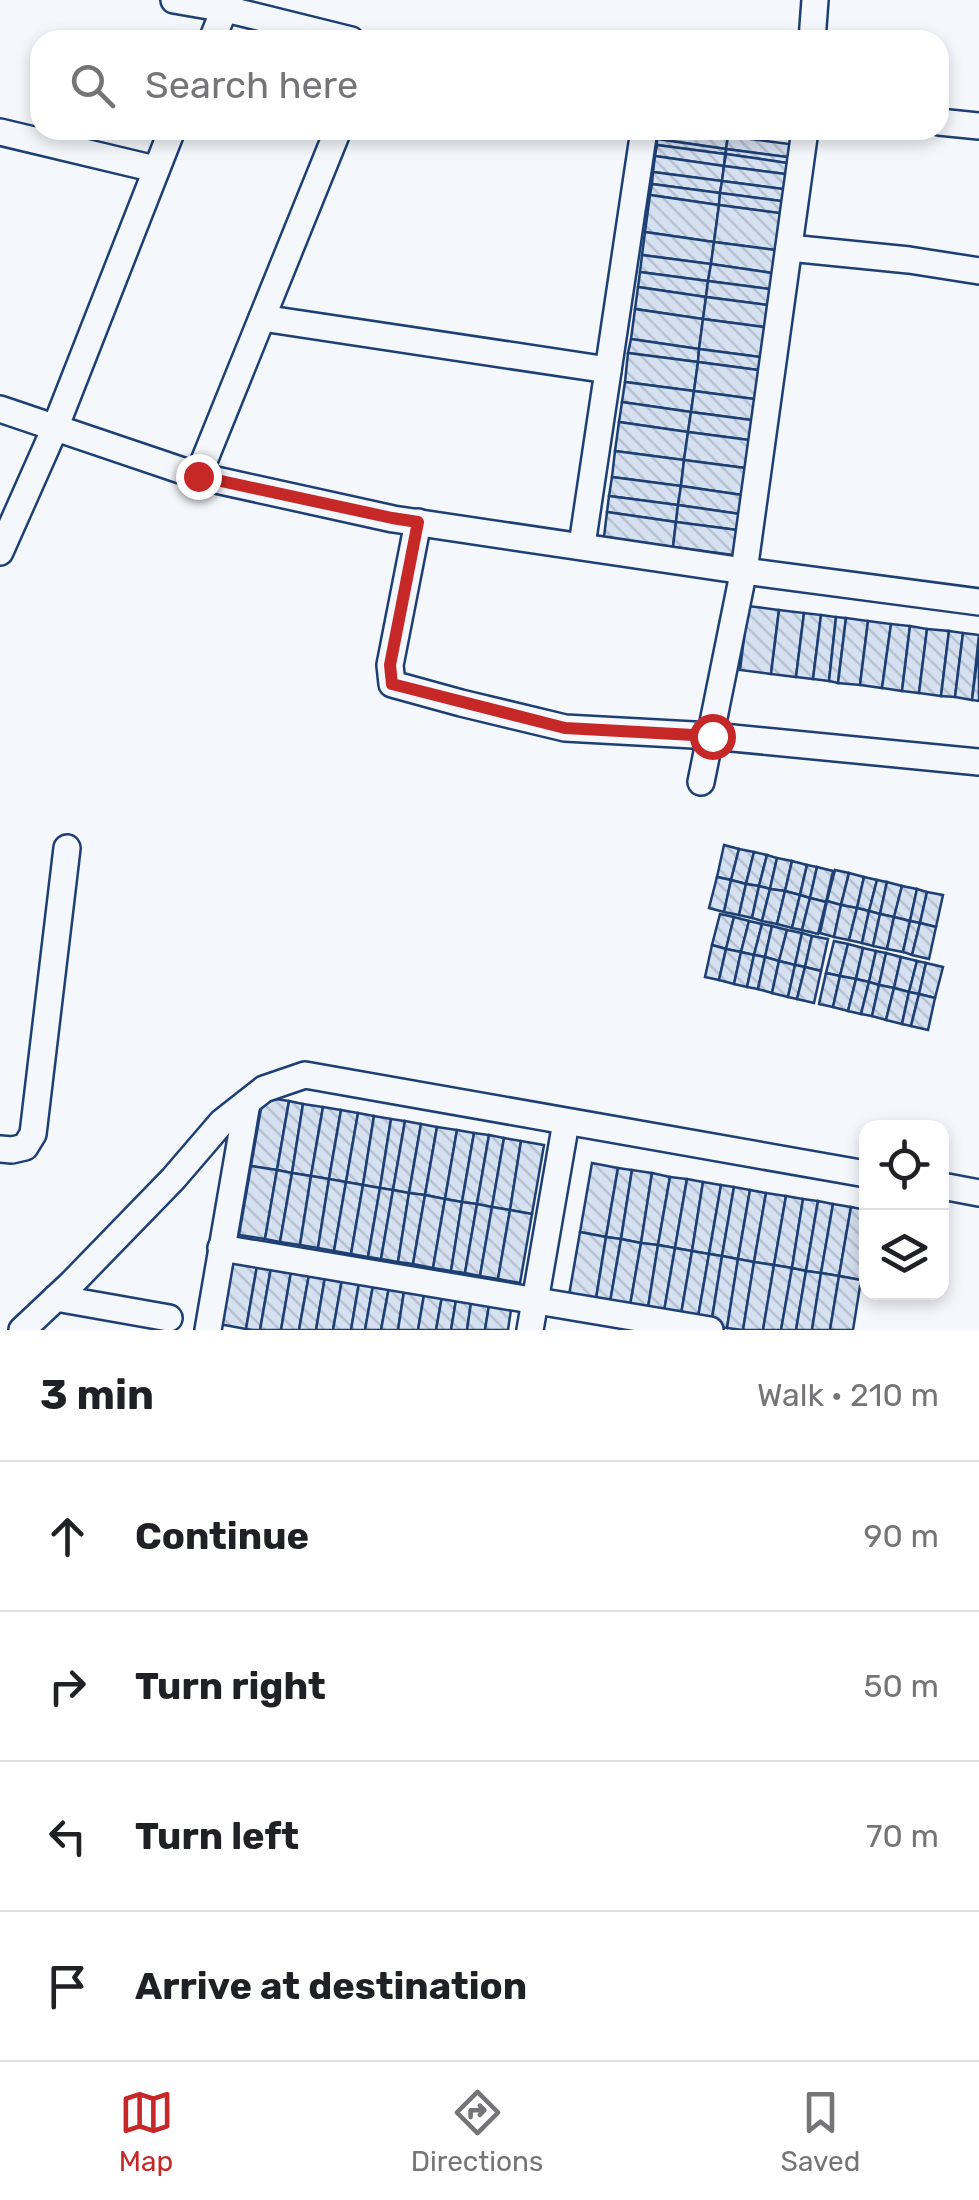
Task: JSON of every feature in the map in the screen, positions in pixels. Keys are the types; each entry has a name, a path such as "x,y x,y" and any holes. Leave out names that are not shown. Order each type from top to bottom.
{"street":[{"path":"174,0 227,4 317,30"},
{"path":"813,30 815,0"},
{"path":"216,30 227,4"},
{"path":"949,123 979,126"},
{"path":"0,132 30,139"},
{"path":"34,140 155,169"},
{"path":"0,552 55,428 168,140"},
{"path":"198,476 334,140"},
{"path":"582,545 642,140"},
{"path":"701,782 744,571 804,140"},
{"path":"788,248 979,271"},
{"path":"262,318 608,370"},
{"path":"0,409 198,476 392,518 979,602"},
{"path":"418,522 390,665 392,684 565,728 712,736 979,762"},
{"path":"0,1149 25,1147 33,1134 67,848"},
{"path":"22,1330 173,1180 222,1122 264,1089 305,1075 859,1173"},
{"path":"208,1330 246,1102"},
{"path":"530,1330 566,1122"},
{"path":"949,1187 979,1193"},
{"path":"221,1248 710,1330"},
{"path":"56,1298 169,1318"}],"building":[{"path":"657,140 664,140 726,149 725,154 657,145"},
{"path":"664,140 727,140 726,149"},
{"path":"727,140 797,145 795,158 726,149"},
{"path":"657,145 725,154 724,166 655,156"},
{"path":"726,149 795,158 794,164 726,154"},
{"path":"726,154 794,164 793,175 724,166"},
{"path":"655,156 724,166 722,181 653,172"},
{"path":"724,166 793,175 791,190 722,181"},
{"path":"653,172 722,181 720,193 652,184"},
{"path":"722,181 791,190 789,202 720,193"},
{"path":"652,184 720,193 719,205 650,195"},
{"path":"720,193 789,202 787,214 719,205"},
{"path":"650,195 719,205 714,242 645,232"},
{"path":"719,205 787,214 783,251 714,242"},
{"path":"645,232 714,242 711,264 642,255"},
{"path":"714,242 783,251 779,274 711,264"},
{"path":"642,255 711,264 708,281 640,272"},
{"path":"711,264 779,274 777,290 708,281"},
{"path":"640,272 708,281 706,297 638,287"},
{"path":"708,281 777,290 775,306 706,297"},
{"path":"638,287 706,297 703,319 635,309"},
{"path":"706,297 775,306 772,328 703,319"},
{"path":"635,309 703,319 699,349 631,339"},
{"path":"703,319 772,328 768,358 699,349"},
{"path":"631,339 699,349 698,362 628,353"},
{"path":"699,349 768,358 766,371 698,362"},
{"path":"628,353 698,362 694,391 625,382"},
{"path":"698,362 766,371 762,400 694,391"},
{"path":"625,382 694,391 691,412 622,402"},
{"path":"694,391 762,400 759,421 691,412"},
{"path":"622,402 691,412 688,432 619,422"},
{"path":"691,412 759,421 757,441 688,432"},
{"path":"619,422 688,432 684,460 615,451"},
{"path":"688,432 757,441 753,469 684,460"},
{"path":"615,451 684,460 681,486 612,477"},
{"path":"684,460 753,469 749,496 681,486"},
{"path":"612,477 681,486 678,505 609,496"},
{"path":"681,486 749,496 747,515 678,505"},
{"path":"609,496 678,505 676,522 607,512"},
{"path":"678,505 747,515 745,531 676,522"},
{"path":"607,512 676,522 673,547 604,537"},
{"path":"676,522 745,531 741,556 673,547"},
{"path":"748,606 779,610 771,674 740,670"},
{"path":"779,610 804,613 796,677 771,674"},
{"path":"804,613 821,615 813,679 796,677"},
{"path":"821,615 836,617 829,681 813,679"},
{"path":"836,617 846,618 838,683 829,681"},
{"path":"846,618 868,621 860,685 838,683"},
{"path":"868,621 891,624 882,688 860,685"},
{"path":"891,624 910,626 902,691 882,688"},
{"path":"910,626 927,629 919,693 902,691"},
{"path":"927,629 949,631 941,696 919,693"},
{"path":"949,631 963,633 955,697 941,696"},
{"path":"963,633 979,635 972,700 955,697"},
{"path":"979,646 979,701 972,700"},
{"path":"724,845 739,849 731,880 717,877"},
{"path":"739,849 754,852 746,884 731,880"},
{"path":"754,852 767,855 759,886 746,884"},
{"path":"767,855 777,858 770,889 759,886"},
{"path":"777,858 792,861 785,891 770,889"},
{"path":"792,861 807,865 800,895 785,891"},
{"path":"807,865 817,867 810,898 800,895"},
{"path":"817,867 833,871 826,902 810,898"},
{"path":"835,870 849,873 841,905 827,901"},
{"path":"849,873 864,877 857,908 841,905"},
{"path":"717,877 731,880 724,912 709,908"},
{"path":"864,877 877,880 869,911 857,908"},
{"path":"731,880 746,884 739,915 724,912"},
{"path":"877,880 887,882 880,914 869,911"},
{"path":"887,882 902,886 894,917 880,914"},
{"path":"746,884 759,886 752,918 739,915"},
{"path":"759,886 770,889 762,921 752,918"},
{"path":"902,886 917,889 910,921 894,917"},
{"path":"770,889 785,891 777,924 762,921"},
{"path":"917,889 927,892 920,923 910,921"},
{"path":"785,891 800,895 792,928 777,924"},
{"path":"927,892 943,895 936,927 920,923"},
{"path":"800,895 810,898 802,930 792,928"},
{"path":"810,898 826,902 818,934 802,930"},
{"path":"827,901 841,905 834,937 820,933"},
{"path":"841,905 857,908 849,940 834,937"},
{"path":"857,908 869,911 862,943 849,940"},
{"path":"869,911 880,914 873,946 862,943"},
{"path":"720,914 734,917 726,949 712,945"},
{"path":"880,914 894,917 887,949 873,946"},
{"path":"734,917 749,921 741,952 726,949"},
{"path":"894,917 910,921 903,952 887,949"},
{"path":"749,921 762,924 754,955 741,952"},
{"path":"910,921 920,923 912,955 903,952"},
{"path":"920,923 936,927 929,959 912,955"},
{"path":"762,924 772,926 765,957 754,955"},
{"path":"772,926 787,930 779,961 765,957"},
{"path":"787,930 802,933 795,965 779,961"},
{"path":"802,933 812,936 805,967 795,965"},
{"path":"812,936 828,939 821,971 805,967"},
{"path":"834,941 848,944 840,976 826,973"},
{"path":"848,944 863,948 856,979 840,976"},
{"path":"712,945 726,949 719,980 705,977"},
{"path":"863,948 876,951 869,982 856,979"},
{"path":"726,949 741,952 734,984 719,980"},
{"path":"876,951 886,953 879,985 869,982"},
{"path":"741,952 754,955 747,987 734,984"},
{"path":"886,953 901,957 894,988 879,985"},
{"path":"754,955 765,957 758,989 747,987"},
{"path":"765,957 779,961 772,993 758,989"},
{"path":"901,957 917,961 909,992 894,988"},
{"path":"779,961 795,965 788,997 772,993"},
{"path":"917,961 926,963 919,994 909,992"},
{"path":"926,963 943,967 935,998 919,994"},
{"path":"795,965 805,967 797,999 788,997"},
{"path":"805,967 821,971 814,1003 797,999"},
{"path":"826,973 840,976 833,1007 819,1004"},
{"path":"840,976 856,979 848,1011 833,1007"},
{"path":"856,979 869,982 861,1014 848,1011"},
{"path":"869,982 879,985 872,1016 861,1014"},
{"path":"879,985 894,988 886,1020 872,1016"},
{"path":"894,988 909,992 902,1024 886,1020"},
{"path":"909,992 919,994 911,1026 902,1024"},
{"path":"919,994 935,998 928,1030 911,1026"},
{"path":"263,1097 289,1101 277,1170 251,1166"},
{"path":"289,1101 303,1104 292,1173 277,1170"},
{"path":"303,1104 323,1107 311,1176 292,1173"},
{"path":"323,1107 341,1110 329,1179 311,1176"},
{"path":"341,1110 358,1113 346,1182 329,1179"},
{"path":"358,1113 374,1116 363,1185 346,1182"},
{"path":"374,1116 391,1119 380,1188 363,1185"},
{"path":"391,1119 405,1121 393,1190 380,1188"},
{"path":"405,1121 421,1124 409,1193 393,1190"},
{"path":"421,1124 437,1127 425,1195 409,1193"},
{"path":"437,1127 457,1130 445,1199 425,1195"},
{"path":"457,1130 474,1133 462,1202 445,1199"},
{"path":"474,1133 489,1135 477,1204 462,1202"},
{"path":"489,1135 504,1138 492,1207 477,1204"},
{"path":"504,1138 521,1141 510,1210 492,1207"},
{"path":"521,1141 544,1145 532,1214 510,1210"},
{"path":"592,1163 618,1168 606,1237 580,1232"},
{"path":"251,1166 277,1170 265,1239 239,1235"},
{"path":"618,1168 632,1170 621,1239 606,1237"},
{"path":"277,1170 292,1173 280,1242 265,1239"},
{"path":"632,1170 652,1173 641,1243 621,1239"},
{"path":"292,1173 311,1176 300,1245 280,1242"},
{"path":"652,1173 670,1177 658,1245 641,1243"},
{"path":"311,1176 329,1179 318,1248 300,1245"},
{"path":"670,1177 687,1179 675,1248 658,1245"},
{"path":"329,1179 346,1182 334,1251 318,1248"},
{"path":"687,1179 703,1182 692,1251 675,1248"},
{"path":"346,1182 363,1185 351,1254 334,1251"},
{"path":"703,1182 721,1185 709,1254 692,1251"},
{"path":"363,1185 380,1188 368,1257 351,1254"},
{"path":"721,1185 734,1187 722,1256 709,1254"},
{"path":"734,1187 750,1190 738,1259 722,1256"},
{"path":"380,1188 393,1190 381,1259 368,1257"},
{"path":"393,1190 409,1193 398,1262 381,1259"},
{"path":"750,1190 766,1193 754,1262 738,1259"},
{"path":"409,1193 425,1195 413,1264 398,1262"},
{"path":"766,1193 786,1196 774,1265 754,1262"},
{"path":"425,1195 445,1199 433,1268 413,1264"},
{"path":"786,1196 803,1199 792,1268 774,1265"},
{"path":"445,1199 462,1202 451,1271 433,1268"},
{"path":"803,1199 818,1201 806,1271 792,1268"},
{"path":"818,1201 833,1204 821,1273 806,1271"},
{"path":"462,1202 477,1204 465,1273 451,1271"},
{"path":"477,1204 492,1207 480,1276 465,1273"},
{"path":"833,1204 851,1207 839,1276 821,1273"},
{"path":"492,1207 510,1210 498,1279 480,1276"},
{"path":"851,1207 859,1209 859,1280 839,1276"},
{"path":"510,1210 532,1214 520,1283 498,1279"},
{"path":"580,1232 606,1237 595,1305 568,1301"},
{"path":"606,1237 621,1239 609,1308 595,1305"},
{"path":"621,1239 641,1243 629,1311 609,1308"},
{"path":"641,1243 658,1245 647,1314 629,1311"},
{"path":"658,1245 675,1248 663,1317 647,1314"},
{"path":"675,1248 692,1251 680,1320 663,1317"},
{"path":"692,1251 709,1254 697,1323 680,1320"},
{"path":"709,1254 722,1256 711,1325 697,1323"},
{"path":"231,1255 258,1260 246,1329 219,1324"},
{"path":"722,1256 738,1259 727,1328 711,1325"},
{"path":"738,1259 754,1262 743,1330 727,1328"},
{"path":"258,1260 272,1262 260,1330 253,1330 246,1329"},
{"path":"272,1262 292,1266 281,1330 260,1330"},
{"path":"754,1262 774,1265 763,1330 743,1330"},
{"path":"774,1265 792,1268 781,1330 763,1330"},
{"path":"292,1266 310,1269 299,1330 281,1330"},
{"path":"792,1268 806,1271 796,1330 781,1330"},
{"path":"310,1269 326,1271 316,1330 299,1330"},
{"path":"326,1271 343,1274 333,1330 316,1330"},
{"path":"806,1271 821,1273 812,1330 796,1330"},
{"path":"821,1273 839,1276 830,1330 812,1330"},
{"path":"343,1274 360,1277 351,1330 333,1330"},
{"path":"839,1276 859,1280 853,1330 830,1330"},
{"path":"360,1277 374,1280 365,1330 351,1330"},
{"path":"374,1280 390,1282 381,1330 365,1330"},
{"path":"390,1282 405,1285 398,1330 381,1330"},
{"path":"405,1285 425,1289 418,1330 398,1330"},
{"path":"425,1289 443,1291 436,1330 418,1330"},
{"path":"443,1291 457,1294 451,1330 436,1330"},
{"path":"457,1294 472,1296 467,1330 451,1330"},
{"path":"472,1296 490,1299 485,1330 467,1330"},
{"path":"490,1299 512,1303 508,1330 485,1330"}],"route":[{"path":"198,476 418,522 390,665 392,684 565,728 712,736"}]}
